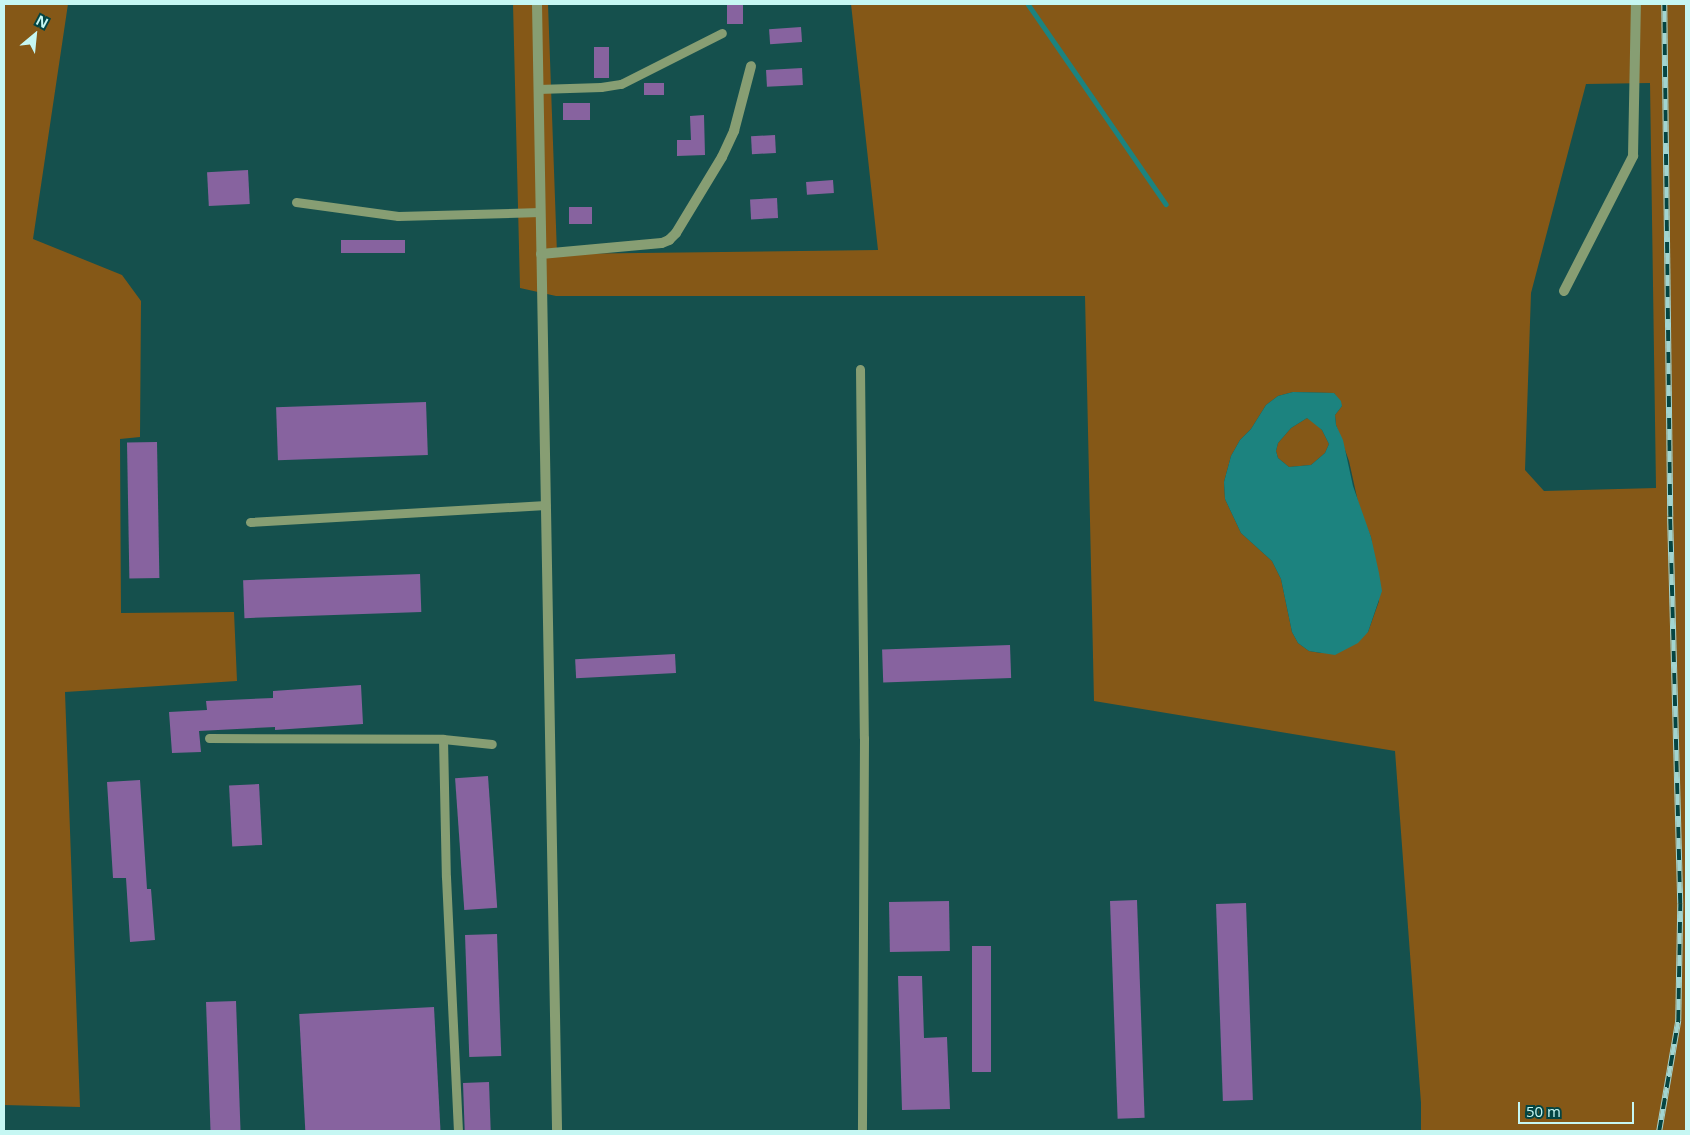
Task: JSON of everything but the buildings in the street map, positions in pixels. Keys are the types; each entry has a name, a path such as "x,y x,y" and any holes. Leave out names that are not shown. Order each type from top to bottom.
{"street":[{"path":"537,4 557,1131"},
{"path":"1564,291 1633,156 1636,4"},
{"path":"541,254 652,244 669,240 680,227 722,157 734,131 751,66"}],"lane":[{"path":"538,89 601,87 621,84 722,32"},
{"path":"296,202 398,216 540,212"},
{"path":"860,369 864,738 862,1131"},
{"path":"250,522 546,505"},
{"path":"209,738 443,739 492,744"},
{"path":"443,739 446,877 458,1131"}],"shaded area":[{"path":"4,4 68,4 33,239 122,275 141,301 140,437 120,439 121,613 234,612 237,681 65,692 80,1107 4,1105"},
{"path":"513,4 548,4 557,254 878,250 851,4 1686,4 1686,1131 1421,1131 1421,1103 1395,751 1094,701 1085,296 556,296 520,288","holes":["1650,83 1656,488 1544,491 1525,470 1531,293 1586,84","1293,392 1334,393 1342,406 1335,415 1336,425 1349,461 1360,511 1371,537 1379,601 1368,632 1321,653 1309,651 1298,643 1292,632 1281,579 1272,561 1241,533 1225,499 1224,482 1231,456 1240,440 1251,429 1266,405 1278,396"]},
{"path":"1307,418 1322,430 1329,444 1325,453 1311,465 1289,467 1278,458 1276,451 1278,443 1291,428"}],"water":[{"path":"1293,392 1334,393 1341,401 1342,406 1335,415 1336,425 1343,440 1353,486 1371,537 1379,573 1382,591 1368,632 1358,643 1335,655 1309,651 1298,643 1292,632 1281,579 1272,561 1241,533 1225,499 1224,482 1231,456 1240,440 1251,429 1266,405 1278,396","holes":["1307,418 1322,430 1329,444 1325,453 1311,465 1289,467 1278,458 1276,451 1278,443 1291,428"]}],"waterway":[{"path":"1028,4 1166,204"}],"railway":[{"path":"1659,1131 1678,1021 1680,904 1670,517 1664,4"}]}
